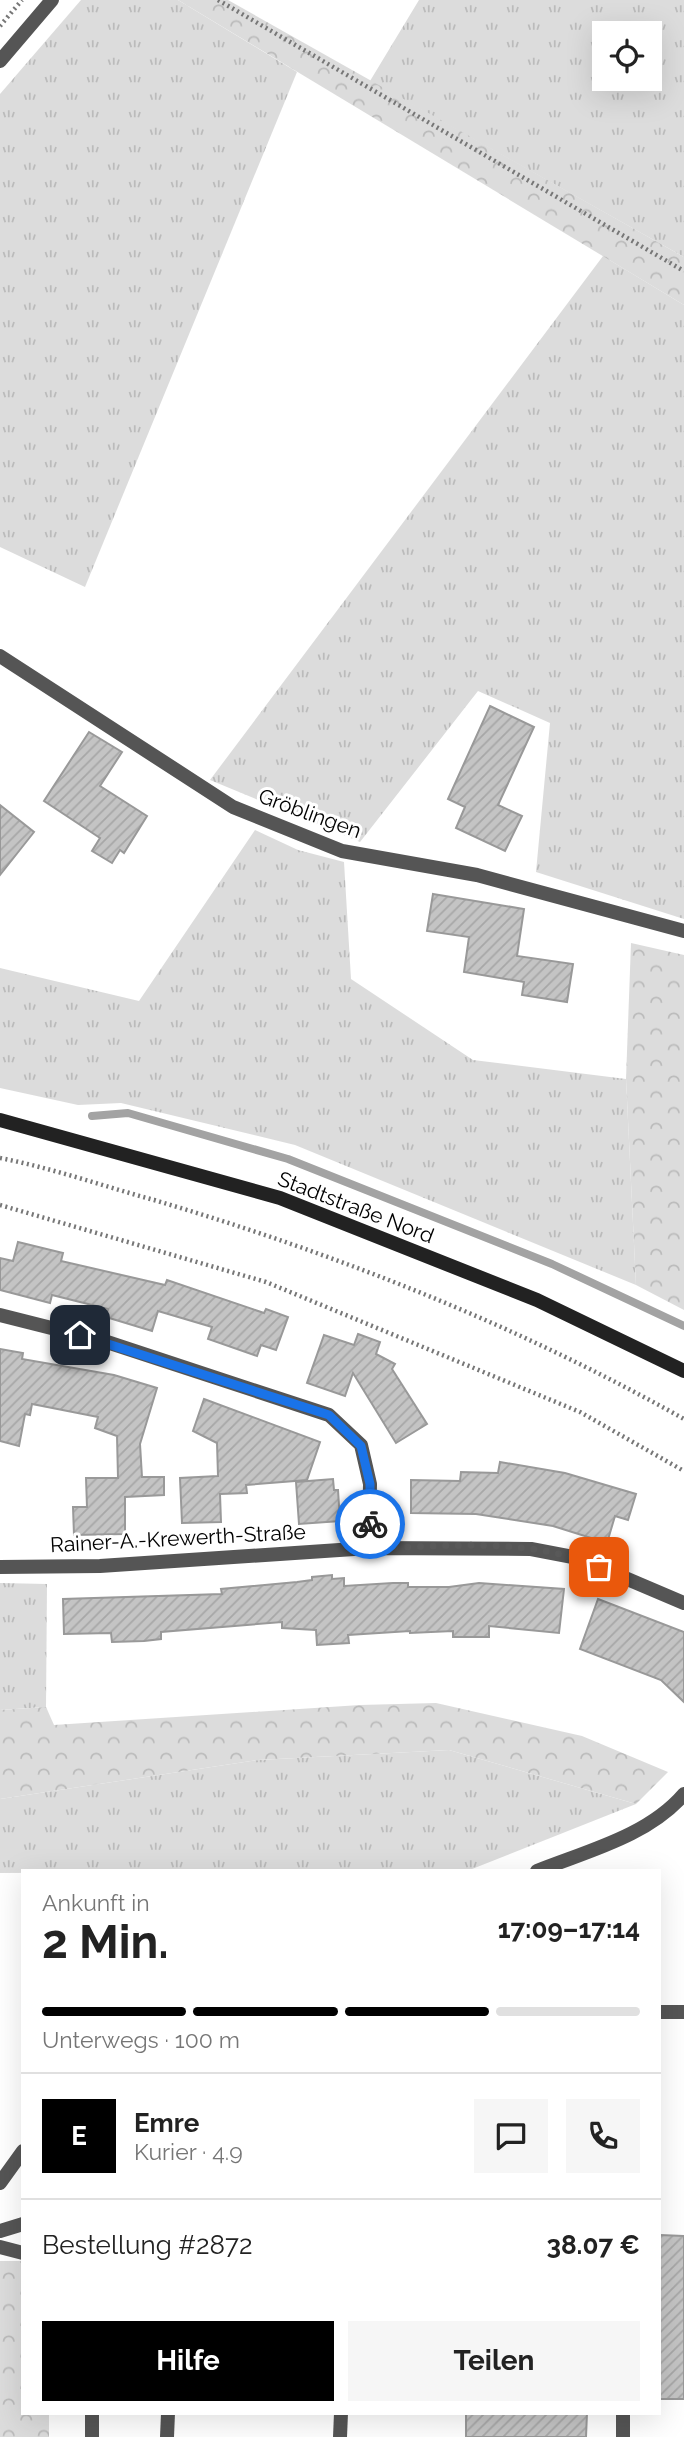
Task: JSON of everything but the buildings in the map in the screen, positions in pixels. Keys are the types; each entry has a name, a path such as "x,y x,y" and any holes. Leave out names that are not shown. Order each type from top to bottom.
{"main road":[{"name":"Stadtstraße Nord","path":"0,1120 279,1198 537,1300 684,1371"}],"street":[{"path":"0,61 51,0"},
{"name":"Gröblingen","path":"0,656 233,807 342,851 477,875 684,931"},
{"path":"0,1314 107,1342 329,1415 361,1446 370,1484 369,1548"},
{"name":"Rainer-A.-Krewerth-Straße","path":"0,1567 100,1566 369,1548 531,1549 578,1558 684,1603"},
{"path":"542,1869 624,1837 673,1807 684,1794"},
{"path":"661,2012 684,2012"},
{"path":"0,2183 21,2154"},
{"path":"0,2231 21,2225"},
{"path":"0,2247 21,2252"},
{"path":"92,2415 92,2437"},
{"path":"167,2437 168,2415"},
{"path":"340,2437 341,2415"},
{"path":"623,2415 623,2437"}],"path":[{"path":"0,26 22,0"},
{"path":"218,0 684,271"},
{"path":"0,1158 265,1233 448,1304 640,1394 684,1419"},
{"path":"0,1205 266,1282 580,1412 684,1471"}],"green space":[{"path":"81,0 178,0 297,72 85,587 0,547 0,94"},
{"path":"178,0 228,0 684,257 684,305"},
{"path":"419,0 684,0 684,257 370,81"},
{"path":"603,256 684,305 684,919 536,872 550,723 478,691 360,842 210,780"},
{"path":"255,830 298,850 344,862 351,979 473,1060 626,1079 636,1285 295,1145 121,1103 78,1105 0,1088 0,968 139,1001"},
{"path":"631,943 684,955 684,1310 636,1285 626,1079"},
{"path":"0,1583 47,1584 46,1707 0,1710"},
{"path":"436,1703 582,1736 668,1772 636,1804 449,1750 258,1760 0,1799 0,1710 46,1707 54,1725 360,1705"},
{"path":"449,1750 636,1804 472,1869 21,1869 21,1873 0,1873 0,1799 258,1760"},
{"path":"0,2261 21,2261 21,2415 49,2415 49,2437 0,2437"}],"waterway":[{"path":"92,1116 128,1113 288,1159 552,1264 684,1326"}],"way so far":[{"path":"370,1524 369,1548 531,1549 578,1558 599,1567"}],"route":[{"path":"80,1335 329,1415 361,1446 370,1484 370,1524"}]}
